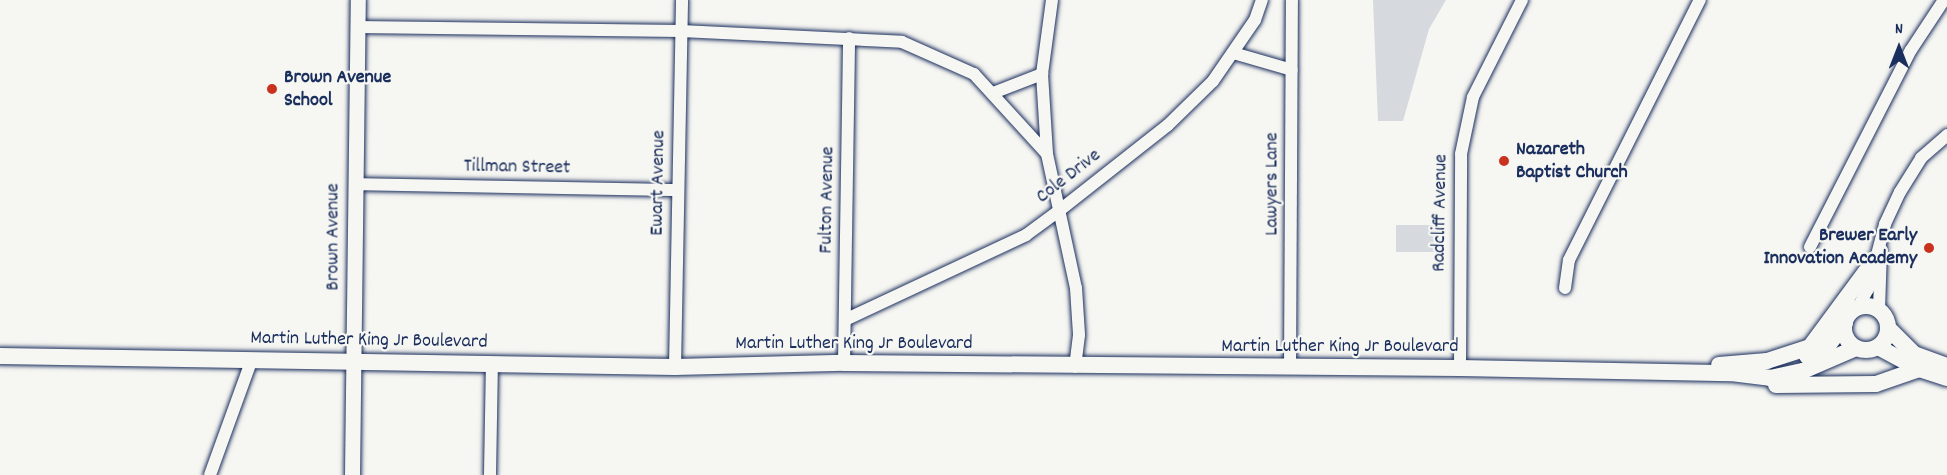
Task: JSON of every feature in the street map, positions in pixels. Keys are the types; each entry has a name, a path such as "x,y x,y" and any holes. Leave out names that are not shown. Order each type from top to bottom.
{"main road":[{"path":"1690,373 1722,364 1793,356 1810,347 1873,262"},
{"path":"1947,366 1914,354 1888,329 1879,310 1858,307 1845,323 1846,338 1856,348 1878,347 1919,369 1947,378"},
{"name":"Martin Luther King Jr Boulevard","path":"0,356 675,367 844,363 1075,367 1460,368 1731,373 1793,362 1814,354 1827,347 1845,323"},
{"path":"1878,347 1888,329"},
{"name":"Martin Luther King Jr Boulevard","path":"1731,373 1755,378 1784,377 1856,348"},
{"name":"Martin Luther King Jr Boulevard","path":"1708,373 1745,385 1849,385 1876,384 1919,369"}],"street":[{"name":"Brown Avenue","path":"352,475 358,0"},
{"name":"Ewart Avenue","path":"675,367 682,0"},
{"path":"1052,0 1042,74 1047,154 1076,288 1079,335 1075,367"},
{"name":"Cole Drive","path":"847,319 1026,235 1060,210 1168,124 1213,81 1255,20 1262,0"},
{"name":"Lawyers Lane","path":"1290,368 1292,0"},
{"name":"Radcliff Avenue","path":"1460,368 1461,154 1480,81 1522,0"},
{"path":"1810,247 1911,50 1944,0"},
{"path":"1565,288 1569,260 1697,2"},
{"path":"357,27 681,31 902,42 941,57 974,75 1047,154"},
{"name":"Fulton Avenue","path":"844,363 847,319 849,38"},
{"path":"1233,53 1292,70"},
{"path":"993,93 1042,74"},
{"path":"1858,307 1868,289 1873,262 1885,224 1921,158 1947,135"},
{"name":"Tillman Street","path":"355,184 678,190"},
{"path":"1879,310 1881,242"},
{"path":"210,475 252,359"},
{"path":"490,475 492,364"}],"shaded area":[{"path":"1373,0 1446,0 1429,29 1403,121 1378,121"},
{"path":"1396,225 1434,225 1434,252 1396,252"}],"place":[{"name":"Brown Avenue School","path":"272,89"},
{"name":"Nazareth Baptist Church","path":"1504,161"},
{"name":"Brewer Early Innovation Academy","path":"1929,248"}]}
